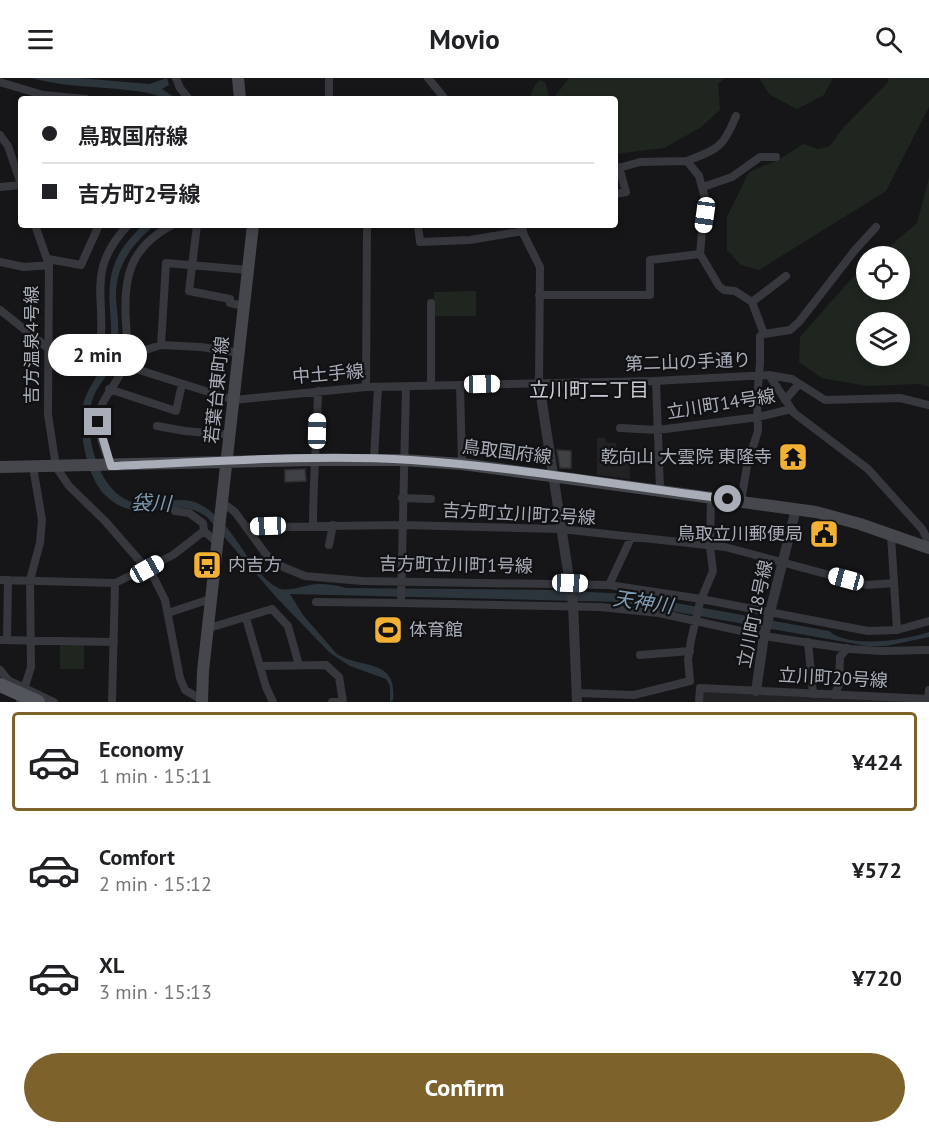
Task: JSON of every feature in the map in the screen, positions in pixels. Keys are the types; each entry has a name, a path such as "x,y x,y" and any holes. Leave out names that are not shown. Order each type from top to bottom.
{"main road":[{"path":"238,78 240,96"},
{"name":"若葉台東町線","path":"202,701 253,228"},
{"name":"鳥取国府線","path":"0,468 374,459 462,464 826,514 929,548"},
{"path":"0,685 21,697"},
{"path":"0,693 38,702"}],"street":[{"path":"176,78 187,96"},
{"path":"329,78 329,96"},
{"path":"428,78 443,96"},
{"path":"0,82 22,90 53,96"},
{"path":"618,168 640,162 687,161 712,151 726,140 736,116"},
{"path":"0,135 8,146 18,175"},
{"path":"703,187 732,177 760,157 776,157"},
{"path":"687,161 699,176 703,187 705,215 700,254 719,286 724,290 735,291 752,302 764,334"},
{"path":"618,171 626,192 618,193"},
{"path":"0,187 18,184"},
{"path":"741,501 745,474 758,431 760,336 790,330 799,322 855,250 876,227"},
{"name":"吉方温泉4号線","path":"36,228 49,262 48,414 56,467"},
{"path":"0,262 24,267 49,262 81,265 98,228"},
{"path":"99,357 102,335 98,291 101,268 107,251 126,228"},
{"path":"110,466 98,422 99,407 130,355 124,298 128,272 144,246 166,228"},
{"path":"197,228 189,291 230,299 230,303 244,306"},
{"path":"366,387 367,228"},
{"path":"418,228 420,242 470,240 521,228 540,267 539,383 573,605 577,697 634,695 690,681"},
{"path":"539,295 650,295 651,260 700,254"},
{"path":"161,345 166,263 248,270"},
{"path":"752,302 786,276"},
{"path":"431,303 431,386"},
{"path":"0,310 49,349"},
{"path":"130,355 161,345 201,347 240,353"},
{"name":"中土手線","path":"49,349 99,357 234,400 366,387 539,383"},
{"path":"769,375 785,377 825,400 900,398 929,405"},
{"name":"第二山の手通り","path":"539,383 656,381 769,375 800,420 868,469 925,526 929,542"},
{"path":"656,381 660,490"},
{"path":"109,389 176,411 182,384"},
{"path":"785,400 799,384"},
{"path":"460,385 462,464"},
{"path":"374,459 378,387"},
{"path":"401,602 406,387"},
{"path":"313,525 313,468 318,391"},
{"name":"立川町14号線","path":"620,428 658,430 758,417 791,409"},
{"path":"158,426 231,435"},
{"path":"21,697 31,667 30,580 40,543 42,520 33,467"},
{"path":"56,467 69,486 105,521 159,586 168,613 180,678 185,690 202,701"},
{"path":"699,702 700,688 690,681 688,668 696,620 713,571 710,547 711,497"},
{"path":"402,498 431,499"},
{"name":"吉方町立川町1号線","path":"223,505 235,512 265,553 292,572 329,579 609,585 868,631 897,630 929,621"},
{"name":"立川町18号線","path":"756,691 764,634 796,509"},
{"path":"175,511 189,513 203,523 204,531 219,542"},
{"path":"329,545 333,525"},
{"name":"吉方町立川町2号線","path":"246,527 402,525 561,529 725,548 867,585 894,584"},
{"path":"114,642 4,640 4,580 115,584 172,555 204,531"},
{"path":"891,535 897,630"},
{"path":"609,585 631,538"},
{"path":"112,702 115,584"},
{"path":"168,613 213,598"},
{"path":"316,602 573,605 624,609 696,620 847,648 882,651 929,650"},
{"path":"210,628 246,618 270,608 288,626 299,664"},
{"path":"246,618 266,687 273,702"},
{"path":"808,642 813,694"},
{"path":"834,695 840,680 840,657 847,648"},
{"path":"640,655 690,651"},
{"path":"260,666 323,664 332,668 339,676 343,702 332,702"},
{"path":"0,670 21,697 54,702"},
{"name":"立川町20号線","path":"700,688 928,701"},
{"path":"928,701 929,690"}],"shaded area":[{"path":"569,78 725,78 718,84 720,110 700,128 664,148 618,154 618,96 555,96"},
{"path":"759,78 833,78 824,95 797,109 770,95"},
{"path":"888,78 929,78 929,107 886,191 759,270 741,265 727,250 727,217 749,172 778,160 803,144 818,149 830,146 842,129 888,82"},
{"path":"540,80 545,82 549,96 530,96"},
{"path":"929,178 929,387 919,384 867,386 822,378 799,362 800,337 853,277 856,275 856,300 910,300 910,246 891,246 917,223"},
{"path":"476,291 476,316 434,316 434,292"},
{"path":"597,438 605,438 606,442 616,443 616,454 630,455 630,479 597,475"},
{"path":"60,643 84,644 84,669 60,669"},
{"path":"704,692 925,702 702,702"}],"water":[{"path":"32,78 79,78 149,84 167,78 169,85 162,89 172,96 158,96 122,89"},
{"name":"天神川","path":"140,228 152,228 132,248 118,276 116,298 118,332 115,358 96,391 90,414 89,428 95,458 108,484 129,501 147,504 174,500 192,501 213,513 259,571 278,588 287,589 322,584 346,588 553,590 627,594 829,631 838,637 850,640 892,640 929,632 929,637 886,646 867,646 621,602 290,594 303,615 336,653 345,658 375,666 389,676 393,686 393,700 390,702 390,686 386,679 350,666 330,653 276,597 207,517 195,510 182,508 131,510 118,505 98,487 84,448 83,406 110,347 109,296 112,273 119,253"}],"building":[{"path":"557,450 571,451 571,468 560,468"},
{"path":"305,469 306,481 285,482 285,470"}],"place":[{"name":"乾向山 大雲院 東隆寺","path":"793,457"},
{"name":"鳥取立川郵便局","path":"824,534"},
{"name":"内吉方","path":"207,565"},
{"name":"体育館","path":"388,630"}],"district":[{"name":"立川町二丁目","path":"589,390"}],"route":[{"path":"98,422 104,449 111,466 315,460 403,460 462,464 728,499"}],"water label":[{"name":"袋川","path":"151,503"}]}
